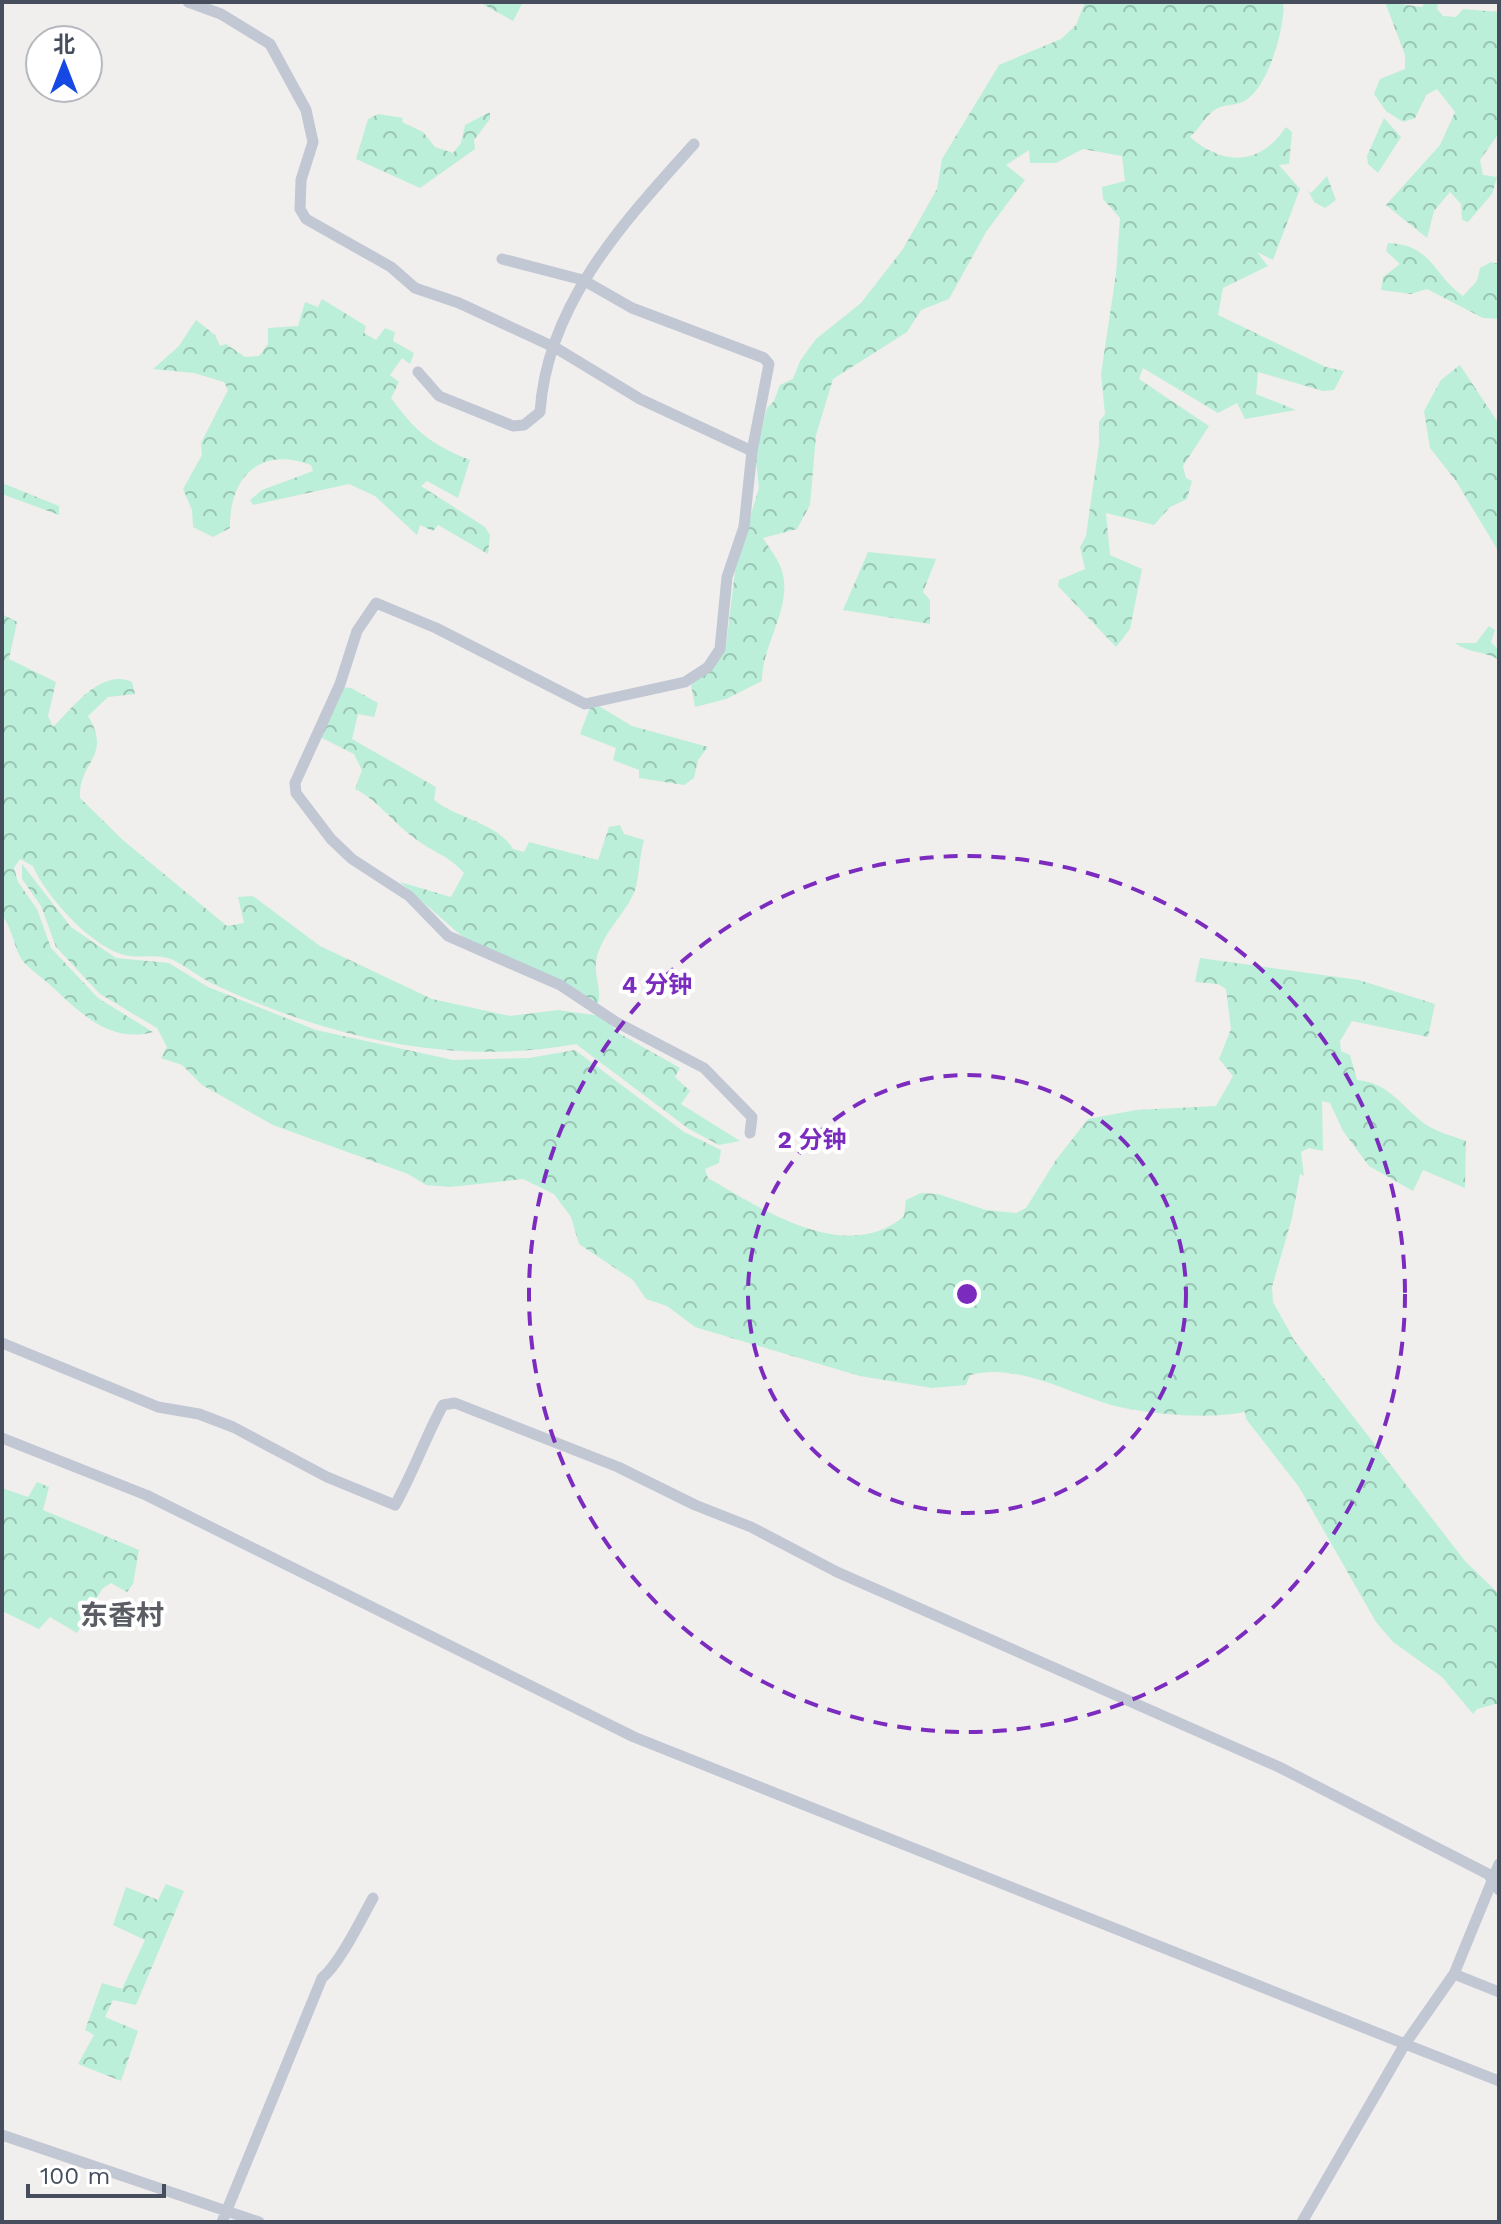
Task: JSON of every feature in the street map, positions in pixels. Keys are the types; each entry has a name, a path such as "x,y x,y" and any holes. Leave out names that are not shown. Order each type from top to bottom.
{"street":[{"path":"188,2 221,14 270,44 306,110 313,142 301,180 300,209 306,219 391,267 415,288 459,303 556,348 640,399 752,451"},
{"path":"418,372 439,396 513,426 524,425 540,412 541,392 583,280 623,224 694,144"},
{"path":"502,259 583,280 632,308 764,358 769,364 752,451 748,505 727,577 720,649 708,667 685,682 585,704 436,628 376,603 357,631 340,684 295,783 296,793 331,839 352,859 409,896 448,936 560,985 616,1022 704,1068 752,1117 750,1133"},
{"path":"2,1343 158,1407 199,1414 233,1427 327,1477 395,1505 422,1456 422,1445 443,1405 455,1403 618,1467 695,1505 751,1527 837,1572 1279,1767 1488,1874 1496,1886"},
{"path":"2,1438 146,1495 634,1737 1499,2081"},
{"path":"1302,2222 1405,2044 1454,1974 1496,1886 1499,1864"},
{"path":"224,2217 322,1978 336,1967 342,1948 373,1898"},
{"path":"1454,1974 1499,1992"},
{"path":"2,2135 224,2217 259,2222"}],"green space":[{"path":"479,2 523,2 513,21"},
{"path":"1085,2 1283,2 1282,26 1274,55 1261,83 1246,100 1213,111 1190,137 1215,153 1241,158 1265,149 1286,127 1292,132 1289,164 1279,165 1300,189 1273,260 1257,252 1268,266 1223,288 1218,315 1326,367 1344,371 1334,390 1323,391 1258,372 1256,394 1296,410 1245,419 1237,403 1218,413 1143,368 1139,379 1209,426 1183,466 1186,478 1192,481 1187,499 1170,507 1154,525 1106,513 1110,555 1142,569 1130,629 1116,647 1058,586 1059,580 1085,569 1080,547 1086,536 1099,444 1099,422 1105,414 1101,374 1116,274 1120,218 1103,199 1102,187 1125,181 1122,156 1083,149 1056,163 1030,163 1029,150 1006,165 1025,180 986,232 949,299 921,310 907,332 833,379 816,435 810,505 797,529 763,538 781,567 784,598 763,667 762,681 726,699 695,707 691,685 720,659 726,646 736,563 759,488 755,453 767,408 774,401 780,385 793,379 800,361 816,339 861,303 903,249 937,189 942,159 999,65 1061,39 1076,25"},
{"path":"1385,2 1422,7 1425,2 1438,2 1437,9 1443,16 1456,17 1463,9 1499,12 1499,133 1480,160 1483,175 1497,177 1492,194 1468,222 1462,220 1461,204 1450,192 1434,211 1427,238 1386,205 1440,145 1455,112 1437,89 1426,95 1415,118 1403,122 1386,111 1374,94 1380,79 1405,69 1405,55"},
{"path":"490,112 490,119 474,140 475,149 420,188 356,159 368,119 378,114 403,118 402,122 423,132 435,147 453,153 461,143 465,125"},
{"path":"1384,118 1401,137 1378,173 1368,164 1367,156"},
{"path":"1327,176 1336,200 1325,208 1314,202 1308,190 1311,193"},
{"path":"1388,243 1403,245 1423,255 1463,296 1477,281 1480,268 1491,262 1499,264 1499,319 1483,318 1427,289 1411,294 1381,290 1383,277 1400,264 1386,251"},
{"path":"322,299 366,326 364,333 376,340 385,328 395,332 393,341 414,353 410,364 402,358 390,375 399,382 391,398 425,436 470,460 458,498 427,481 421,486 485,527 490,535 488,554 438,525 433,531 420,525 417,535 375,496 349,484 253,505 250,500 262,490 313,471 311,465 293,460 263,463 251,470 235,494 230,528 213,537 193,527 192,510 183,489 202,455 201,443 228,390 224,382 194,373 153,369 179,346 196,320 215,335 220,346 226,344 245,357 259,356 268,344 268,328 298,326 305,302 318,307"},
{"path":"1460,365 1499,424 1499,552 1456,481 1430,448 1424,411 1441,380"},
{"path":"2,483 59,506 59,515 2,494"},
{"path":"868,552 936,559 923,592 930,600 930,624 843,610"},
{"path":"2,614 17,622 9,659 56,682 48,716 53,727 99,685 109,680 132,682 135,694 108,697 88,716 97,741 84,775 80,798 124,841 227,926 244,923 238,897 253,896 320,946 432,999 510,1016 558,1010 601,1016 620,1034 680,1068 675,1077 690,1091 681,1104 740,1141 719,1145 689,1129 576,1044 482,1052 390,1042 299,1019 211,983 169,958 121,954 82,929 47,891 33,866 20,859 14,868 18,882 37,909 51,948 98,998 153,1032 123,1034 109,1030 84,1015 22,960 2,915"},
{"path":"1489,626 1495,630 1491,642 1499,650 1499,660 1455,643 1476,643"},
{"path":"341,687 351,688 378,703 374,717 358,714 352,739 436,787 434,800 498,833 513,849 524,852 529,842 598,860 609,827 620,825 624,834 644,840 635,890 598,952 598,1005 473,946 400,882 451,897 464,873 453,862 413,837 371,799 355,789 362,770 354,754 320,737"},
{"path":"592,702 632,726 708,747 698,760 694,778 684,785 639,778 639,770 613,760 616,748 580,734"},
{"path":"22,864 71,927 116,958 169,963 208,987 316,1030 453,1060 529,1058 575,1050 684,1132 721,1150 719,1163 705,1169 708,1178 778,1216 831,1234 857,1235 881,1230 904,1216 906,1200 921,1193 938,1194 986,1210 1016,1213 1026,1208 1056,1160 1088,1119 1136,1110 1216,1106 1233,1076 1219,1059 1231,1029 1226,989 1218,984 1195,982 1200,958 1359,980 1435,1004 1428,1037 1352,1021 1340,1041 1341,1051 1350,1055 1357,1080 1386,1090 1429,1127 1466,1141 1465,1188 1423,1170 1413,1191 1369,1166 1343,1131 1330,1103 1322,1101 1323,1151 1309,1148 1301,1152 1304,1176 1300,1174 1292,1218 1272,1287 1273,1302 1294,1340 1465,1561 1499,1594 1499,1703 1477,1709 1473,1714 1442,1677 1393,1642 1376,1622 1299,1487 1246,1419 1245,1412 1187,1415 1129,1409 1010,1373 970,1375 966,1385 932,1388 860,1376 695,1327 667,1306 646,1299 633,1280 579,1244 571,1217 554,1194 523,1179 450,1187 426,1185 408,1174 273,1125 202,1085 182,1065 161,1058 167,1047 157,1028 100,994 56,947 41,906 22,879"},
{"path":"37,1482 49,1487 43,1510 139,1550 133,1584 127,1592 111,1583 102,1589 77,1633 50,1617 39,1629 2,1611 2,1488 28,1497"},
{"path":"166,1884 184,1891 136,2005 113,2000 105,2017 138,2031 121,2081 78,2064 94,2035 85,2030 102,1983 122,1989 145,1940 113,1925 126,1887 158,1900"}],"district":[{"name":"东香村","path":"122,1615"}]}
